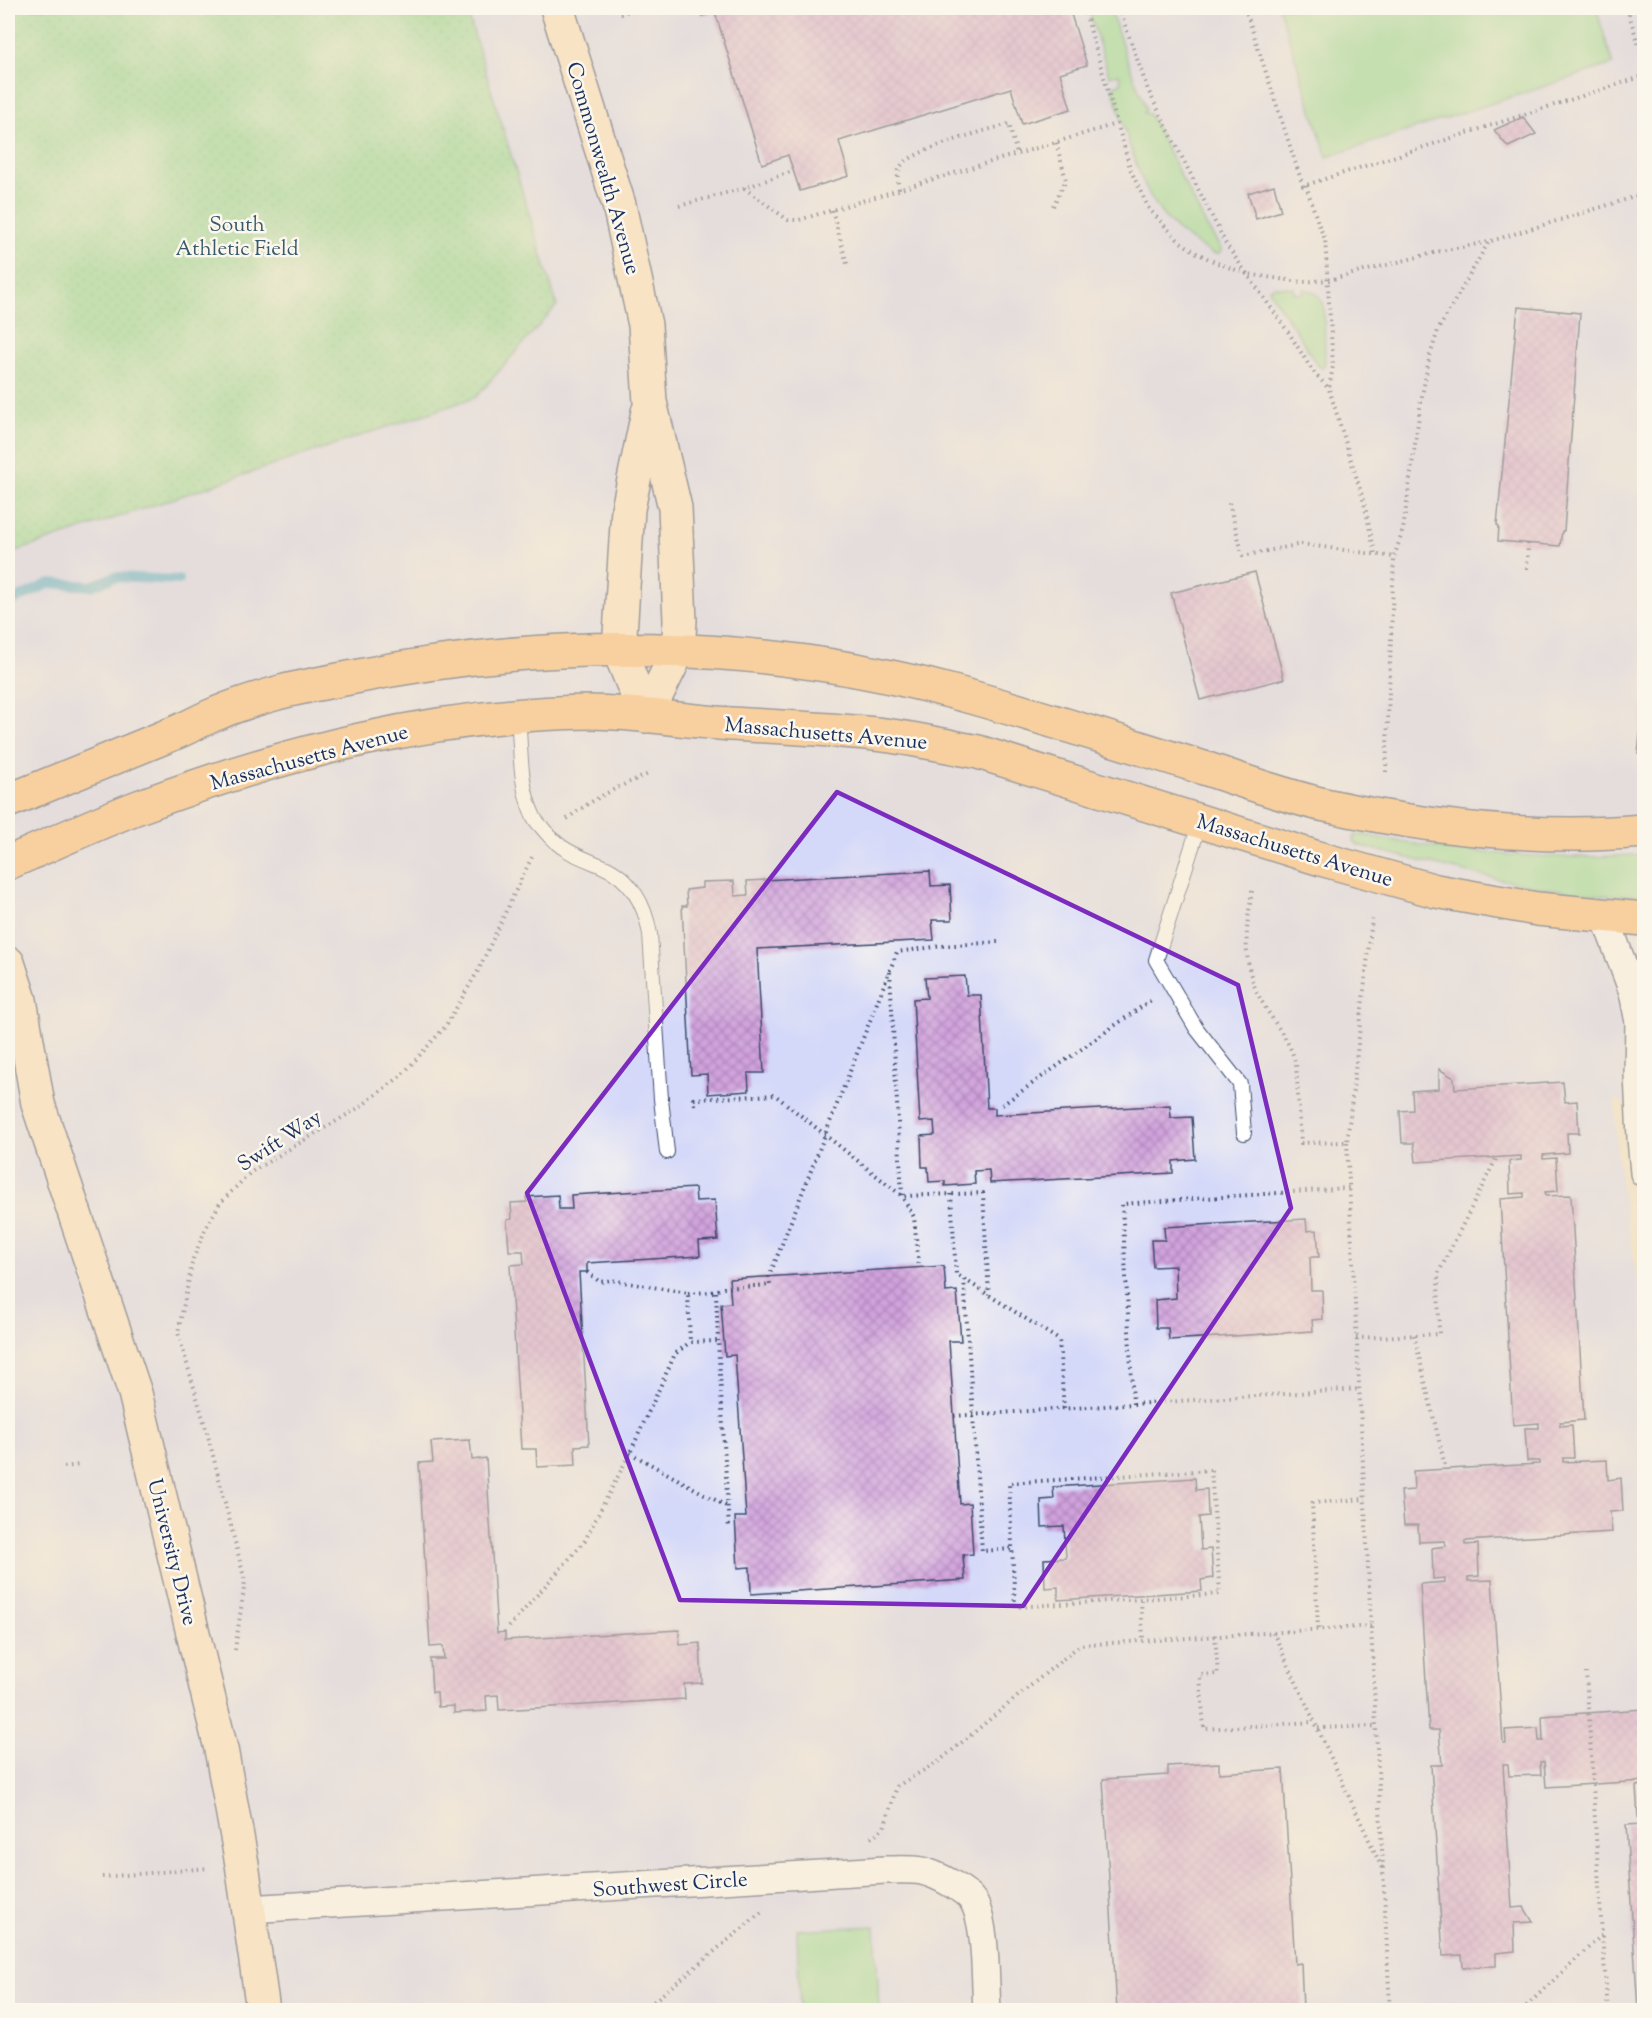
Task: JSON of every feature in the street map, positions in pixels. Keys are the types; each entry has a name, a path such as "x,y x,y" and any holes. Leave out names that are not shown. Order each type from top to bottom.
{"main road":[{"name":"Commonwealth Avenue","path":"557,8 619,205 645,325 650,402 675,508 680,621 678,651 646,716"},
{"name":"Commonwealth Avenue","path":"646,716 619,650 628,509 650,402"},
{"path":"8,801 220,712 278,693 410,666 529,654 619,650 678,651 719,652 782,659 900,679 974,698 1276,792 1326,805 1436,825 1521,832 1565,835 1644,831"},
{"name":"Massachusetts Avenue","path":"8,863 140,806 254,768 381,734 518,715 592,712 883,735 932,742 978,752 1321,860 1436,891 1537,909 1644,920"},
{"name":"University Drive","path":"8,963 20,1000 38,1104 135,1393 220,1749 263,2010"},
{"name":"University Drive","path":"8,1058 38,1104"}],"street":[{"path":"1605,917 1642,1013 1638,1074 1644,1173"},
{"name":"Southwest Circle","path":"248,1909 885,1870 921,1871 948,1882 973,1900 983,1931 987,2010"}],"lane":[{"path":"518,715 526,795 534,818 566,851 604,867 620,877 636,893 647,916 667,1152"},
{"path":"1200,822 1156,960 1196,1028 1240,1084 1244,1133"}],"path":[{"path":"620,14 638,8"},
{"path":"1084,8 1131,171 1149,209 1179,241 1197,254 1217,264 1247,274 1301,282 1329,280 1441,251 1488,242 1644,194"},
{"path":"1119,8 1148,90 1227,246 1289,333 1312,370 1329,389 1364,502 1375,554"},
{"path":"1245,8 1303,186 1644,76"},
{"path":"1627,8 1644,62"},
{"path":"899,189 900,167 908,159 1009,124 1017,154"},
{"path":"744,188 788,220 808,219 899,189 1116,124"},
{"path":"1053,206 1066,180 1056,142"},
{"path":"679,206 744,188 793,171"},
{"path":"1306,185 1325,239 1333,366 1329,389"},
{"path":"832,210 848,267"},
{"path":"1386,772 1394,557 1403,530 1429,359 1438,330 1488,242"},
{"path":"1229,503 1243,556 1301,544 1394,557"},
{"path":"1527,569 1528,544"},
{"path":"558,826 586,803 649,774"},
{"name":"Swift Way","path":"245,1581 207,1432 178,1333 193,1259 220,1203 251,1172 360,1107 402,1075 444,1027 478,971 538,846"},
{"path":"1252,891 1245,932 1248,971 1255,990 1288,1041 1293,1054 1296,1064 1301,1143 1347,1142"},
{"path":"1371,919 1347,1142 1390,2010"},
{"path":"587,1272 600,1282 611,1280 688,1293 716,1292 724,1288 770,1284 769,1277 897,952 998,942"},
{"path":"889,968 902,1196"},
{"path":"1002,1105 1172,985"},
{"path":"695,1105 694,1099 776,1095 902,1196 914,1217 919,1267"},
{"path":"1356,1338 1439,1334 1438,1274 1497,1157"},
{"path":"1133,1404 1122,1203 1349,1188"},
{"path":"902,1196 983,1193 989,1295"},
{"path":"951,1194 956,1274 1059,1340 1064,1409"},
{"path":"964,1279 982,1551 1012,1549"},
{"path":"716,1292 729,1529"},
{"path":"688,1293 690,1342"},
{"path":"1414,1335 1446,1470"},
{"path":"509,1627 584,1542 630,1453 675,1354 690,1342 718,1341"},
{"path":"954,1416 1359,1389"},
{"path":"630,1453 728,1507"},
{"path":"64,1467 80,1465"},
{"path":"1211,1470 1220,1594 1015,1607 1012,1549 1009,1483 1211,1470"},
{"path":"1318,1629 1312,1503 1366,1499"},
{"path":"1141,1600 1143,1640"},
{"path":"866,1842 884,1828 897,1786 939,1762 1080,1645 1372,1626"},
{"path":"1273,1632 1384,1872"},
{"path":"1215,1635 1218,1674 1200,1675 1204,1729 1315,1722"},
{"path":"1586,1672 1608,2010"},
{"path":"1318,1728 1377,1726"},
{"path":"102,1877 214,1868"},
{"path":"645,2010 768,1907"},
{"path":"1522,2010 1602,1935"}],"highlighted area":[{"path":"837,792 1238,985 1291,1208 1023,1606 680,1600 527,1193"}],"shaded area":[{"path":"8,8 1644,8 1644,1114 1615,1099 1620,1180 1644,1317 1644,2010 8,2010"}],"green space":[{"name":"South Athletic Field","path":"8,8 466,8 557,305 476,397 8,554"},
{"path":"1088,8 1110,8 1146,108 1144,113 1149,114 1207,227 1222,250 1219,254 1213,254 1175,228 1149,194 1142,180 1112,87 1121,83 1119,74 1109,76"},
{"path":"1279,8 1596,8 1613,64 1327,157"},
{"path":"1274,286 1294,288 1294,293 1303,294 1304,289 1308,290 1317,294 1321,300 1324,306 1325,364 1322,368 1317,365 1271,294 1269,288"},
{"path":"1364,835 1433,847 1504,854 1575,857 1644,854 1644,895 1589,894 1473,874 1358,845 1354,841 1354,836"},
{"path":"875,1926 879,2010 800,2010 797,1930"}],"building":[{"path":"699,8 1069,8 1087,65 1060,73 1071,109 1022,124 1011,88 839,141 849,176 800,191 788,155 762,164 715,12 702,16"},
{"path":"1523,117 1536,134 1508,147 1494,130"},
{"path":"1274,185 1281,211 1256,219 1248,193"},
{"path":"1518,307 1580,313 1564,531 1562,531 1560,546 1498,541 1499,526 1497,525"},
{"path":"1255,572 1284,679 1200,700 1171,593"},
{"path":"1643,705 1644,770 1639,770 1641,755 1638,754"},
{"path":"930,871 931,886 950,885 952,920 932,920 934,940 757,949 764,1073 748,1073 749,1091 708,1094 707,1074 691,1075 682,906 687,906 686,890 702,888 702,882 734,881 735,896 748,895 747,881"},
{"path":"965,976 967,995 981,995 987,1108 995,1108 995,1115 1170,1105 1171,1118 1192,1117 1195,1159 1173,1161 1173,1173 990,1183 989,1170 974,1171 975,1184 945,1186 945,1181 929,1182 928,1167 922,1167 921,1136 935,1135 934,1121 920,1122 913,999 927,998 925,978"},
{"path":"1439,1069 1454,1078 1455,1089 1563,1082 1565,1102 1577,1101 1579,1133 1567,1133 1568,1153 1543,1155 1543,1159 1556,1158 1558,1191 1545,1192 1546,1196 1571,1195 1584,1420 1560,1422 1560,1426 1572,1425 1574,1458 1563,1458 1563,1462 1607,1460 1608,1480 1621,1478 1623,1511 1610,1512 1612,1532 1465,1541 1465,1545 1478,1544 1479,1576 1468,1577 1468,1581 1492,1580 1503,1743 1506,1743 1505,1730 1538,1728 1539,1741 1543,1741 1542,1716 1644,1709 1644,1781 1546,1787 1544,1762 1540,1762 1541,1775 1509,1776 1508,1764 1503,1764 1512,1908 1524,1907 1533,1922 1514,1923 1515,1951 1496,1953 1496,1966 1463,1967 1462,1955 1443,1956 1431,1765 1442,1765 1439,1730 1429,1730 1420,1584 1445,1582 1445,1578 1433,1579 1432,1548 1446,1546 1445,1541 1419,1542 1418,1525 1404,1525 1401,1491 1414,1490 1413,1471 1539,1464 1539,1461 1527,1461 1525,1428 1539,1428 1539,1423 1513,1425 1500,1199 1524,1197 1524,1193 1510,1194 1509,1161 1521,1160 1521,1156 1416,1162 1414,1143 1402,1143 1400,1111 1413,1110 1412,1091 1439,1089"},
{"path":"695,1188 696,1201 715,1200 718,1240 699,1241 700,1256 587,1263 587,1272 579,1272 589,1445 575,1446 576,1465 537,1467 536,1449 521,1449 510,1265 524,1264 523,1251 509,1251 507,1220 512,1219 511,1203 527,1202 526,1197 558,1195 559,1209 572,1209 571,1195"},
{"path":"1306,1219 1307,1231 1317,1230 1319,1257 1310,1257 1311,1290 1322,1290 1323,1319 1312,1320 1313,1331 1169,1340 1168,1328 1156,1328 1155,1300 1176,1298 1175,1266 1153,1267 1151,1240 1165,1240 1164,1227"},
{"path":"944,1266 946,1292 957,1291 961,1341 949,1341 960,1504 970,1503 973,1554 963,1555 965,1580 751,1594 750,1567 738,1568 735,1517 746,1517 735,1355 725,1356 721,1304 731,1303 729,1279"},
{"path":"470,1440 472,1460 486,1458 497,1633 505,1632 505,1640 679,1630 680,1645 700,1643 702,1683 684,1684 685,1699 499,1710 498,1695 486,1696 487,1711 454,1713 454,1706 438,1707 437,1692 432,1692 430,1659 444,1659 443,1646 430,1647 419,1463 433,1462 431,1442"},
{"path":"1195,1478 1196,1490 1207,1489 1208,1516 1199,1517 1201,1550 1211,1549 1213,1578 1201,1580 1202,1591 1058,1600 1058,1587 1045,1588 1044,1559 1066,1558 1064,1526 1042,1527 1041,1500 1054,1499 1053,1487"},
{"path":"1219,1763 1219,1773 1283,1769 1295,1964 1301,1963 1303,2010 1117,2010 1103,1779 1168,1775 1168,1766"},
{"path":"1644,1785 1644,1817 1638,1818 1636,1786"},
{"path":"1644,1824 1644,2010 1638,2010 1626,1825"}],"waterway":[{"path":"8,603 50,583 91,586 115,577 179,580"}]}
